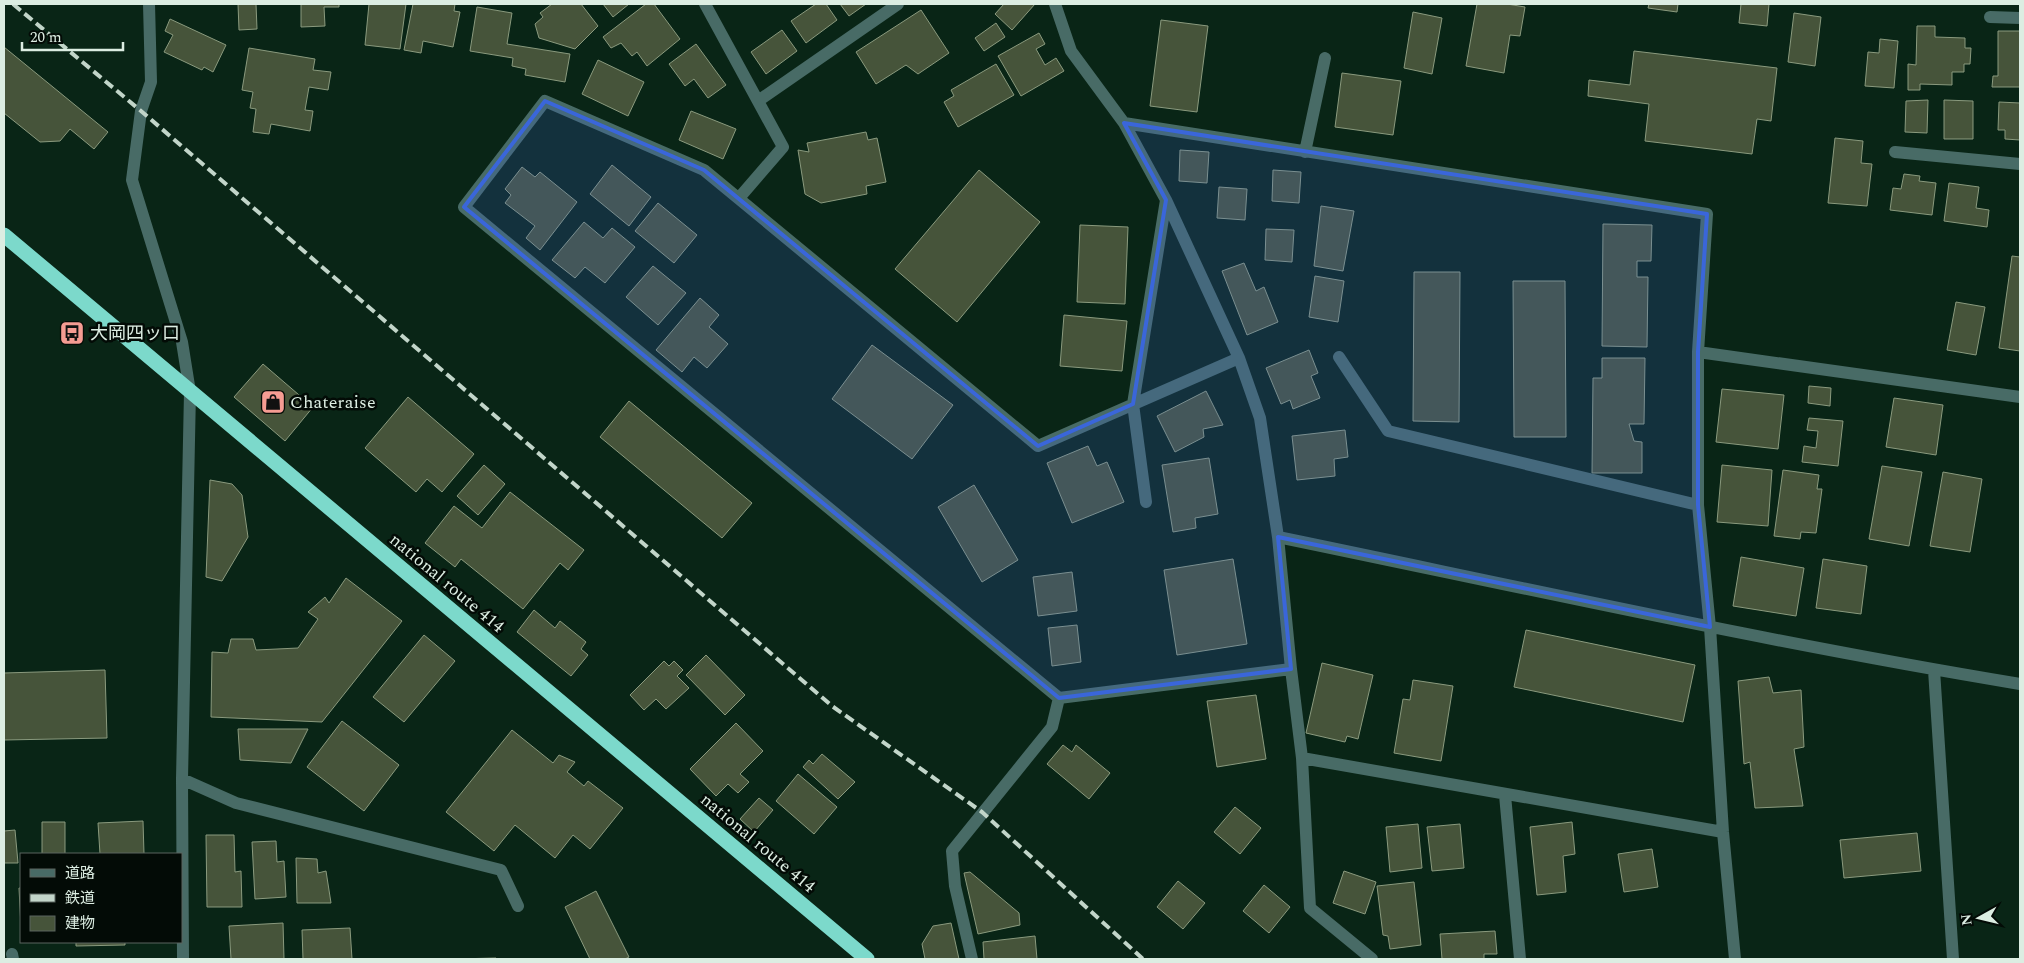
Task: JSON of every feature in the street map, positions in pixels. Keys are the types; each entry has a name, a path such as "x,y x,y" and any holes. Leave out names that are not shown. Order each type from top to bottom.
{"highway":[{"name":"national route 414","path":"4,236 867,959"}],"street":[{"path":"149,4 151,82 141,111 132,180 182,342 190,392 182,779 183,959"},
{"path":"705,4 783,147 739,198"},
{"path":"758,101 898,4"},
{"path":"1056,4 1071,51 1124,122 1166,200 1239,358 1260,418 1278,537 1302,758 1310,908 1372,959"},
{"path":"1990,17 2020,18"},
{"path":"1306,152 1325,58"},
{"path":"1239,358 1038,446 704,170 546,101 464,207 1059,698 1291,669"},
{"path":"1124,122 1707,214 1698,352 1698,505 1710,627 1723,832 1735,959"},
{"path":"1895,152 2020,164"},
{"path":"1146,502 1133,404 1166,200"},
{"path":"1698,352 2020,398"},
{"path":"1339,357 1388,431 1698,505"},
{"path":"1278,537 1710,627 1934,670 2020,684"},
{"path":"1934,670 1953,959"},
{"path":"972,959 955,886 952,851 1052,728 1059,698"},
{"path":"1302,758 1723,832"},
{"path":"182,779 236,803 502,870 518,906"},
{"path":"1505,795 1520,959"}],"highlighted area":[{"path":"545,101 704,170 1038,446 1133,404 1166,200 1124,123 1707,214 1698,352 1698,505 1710,627 1278,537 1291,669 1059,698 464,207"}],"building":[{"path":"238,4 256,4 257,29 239,30"},
{"path":"301,4 339,4 339,7 324,7 325,26 301,27"},
{"path":"369,4 406,4 400,49 365,45"},
{"path":"413,4 455,4 454,11 460,12 453,47 423,41 421,53 404,50"},
{"path":"552,4 581,4 598,26 575,49 539,38 535,24 543,17 540,13"},
{"path":"603,4 629,4 613,17"},
{"path":"646,4 654,4 680,39 647,66 637,52 632,56 621,43 611,48 603,37"},
{"path":"816,4 826,4 837,20 806,43 791,21"},
{"path":"840,4 866,4 849,16"},
{"path":"1004,4 1035,4 1012,30 995,14"},
{"path":"1477,4 1507,4 1525,7 1520,36 1510,35 1504,73 1466,66"},
{"path":"1649,4 1678,4 1677,12 1648,8"},
{"path":"1741,4 1769,4 1767,26 1739,23"},
{"path":"477,7 512,13 507,44 570,54 565,82 525,75 526,69 512,66 513,58 470,51"},
{"path":"921,10 949,53 918,74 906,65 876,84 856,52"},
{"path":"1413,12 1442,18 1432,74 1404,68"},
{"path":"1794,13 1821,17 1815,66 1788,62"},
{"path":"170,19 226,45 213,72 204,67 202,70 164,52 173,35 165,31"},
{"path":"1161,20 1208,26 1197,112 1150,106"},
{"path":"996,23 1005,37 984,51 975,38"},
{"path":"1917,26 1935,26 1935,37 1965,38 1965,48 1971,48 1970,64 1964,64 1964,72 1952,72 1952,85 1920,84 1920,90 1908,90 1908,64 1916,65"},
{"path":"782,30 797,51 766,74 751,52"},
{"path":"1998,31 2020,31 2020,87 1992,87 1993,76 1998,76"},
{"path":"1039,33 1045,44 1036,49 1045,65 1056,58 1064,71 1021,96 998,56"},
{"path":"1880,39 1898,41 1894,88 1865,86 1868,52 1879,53"},
{"path":"696,44 726,85 708,98 694,79 685,86 669,64"},
{"path":"4,47 108,132 94,149 70,129 60,141 40,142 4,113"},
{"path":"249,48 315,59 313,70 331,72 328,90 309,87 305,110 313,111 310,131 271,124 269,134 253,132 256,109 250,108 253,92 242,90"},
{"path":"1634,51 1777,68 1771,121 1757,119 1752,154 1645,141 1649,104 1588,96 1589,80 1630,85"},
{"path":"598,60 644,82 628,116 582,94"},
{"path":"996,64 1014,95 958,127 944,102 954,96 951,90"},
{"path":"1342,73 1401,81 1393,135 1335,127"},
{"path":"1928,100 1927,133 1905,132 1906,101"},
{"path":"1944,100 1973,101 1973,139 1944,139"},
{"path":"1999,102 2020,103 2020,140 2005,139 2005,130 1998,130"},
{"path":"691,111 736,129 723,159 679,140"},
{"path":"866,132 868,140 877,138 886,182 866,186 867,194 821,203 805,194 798,150 809,152 807,143"},
{"path":"1835,138 1863,141 1861,163 1872,164 1867,206 1828,203"},
{"path":"1180,150 1209,152 1207,183 1179,181"},
{"path":"612,165 651,197 629,226 590,194"},
{"path":"522,167 535,177 540,172 577,202 540,250 526,238 535,226 505,203 511,195 505,189"},
{"path":"979,170 1040,222 957,322 895,269"},
{"path":"1273,170 1301,172 1299,203 1272,201"},
{"path":"1904,174 1920,176 1919,181 1936,183 1932,215 1890,210 1893,188 1901,189"},
{"path":"1949,183 1979,187 1976,208 1989,210 1987,227 1944,221"},
{"path":"1219,187 1247,189 1245,220 1217,218"},
{"path":"658,203 697,235 674,263 635,231"},
{"path":"1321,206 1354,211 1343,271 1314,266"},
{"path":"584,222 603,238 612,228 635,247 605,283 585,267 575,278 552,260"},
{"path":"1603,224 1652,225 1651,261 1637,261 1637,277 1648,277 1647,347 1602,346"},
{"path":"1080,225 1128,227 1125,304 1077,302"},
{"path":"1266,229 1294,230 1292,262 1265,260"},
{"path":"2012,256 2020,257 2020,351 1999,348"},
{"path":"1244,263 1256,291 1264,287 1278,322 1247,335 1222,271"},
{"path":"653,266 686,293 658,325 626,297"},
{"path":"1414,272 1460,272 1459,422 1413,421"},
{"path":"1315,276 1344,281 1338,322 1309,317"},
{"path":"1513,281 1565,281 1566,437 1514,437"},
{"path":"700,298 719,315 709,327 728,344 707,368 694,357 682,372 656,350"},
{"path":"1956,302 1985,307 1976,355 1947,350"},
{"path":"1064,315 1127,321 1122,371 1060,366"},
{"path":"872,345 953,405 912,459 832,399"},
{"path":"1309,350 1318,373 1311,376 1320,398 1293,409 1290,400 1281,404 1266,368"},
{"path":"1602,358 1645,358 1644,424 1629,424 1634,441 1642,442 1642,473 1592,473 1593,378 1602,378"},
{"path":"263,364 313,407 285,441 234,397"},
{"path":"1809,386 1831,388 1830,406 1808,403"},
{"path":"1722,389 1784,395 1778,449 1716,442"},
{"path":"1206,391 1223,425 1203,429 1204,437 1175,452 1157,416"},
{"path":"408,397 474,454 442,492 427,479 416,492 365,448"},
{"path":"1894,398 1943,405 1936,455 1886,447"},
{"path":"629,401 752,503 722,538 600,437"},
{"path":"1809,418 1843,421 1838,466 1802,462 1804,446 1816,448 1818,431 1807,430"},
{"path":"1345,430 1348,457 1334,459 1335,476 1297,480 1292,436"},
{"path":"1088,446 1097,466 1107,462 1124,502 1072,523 1047,463"},
{"path":"1209,458 1218,514 1195,518 1196,528 1173,532 1162,465"},
{"path":"484,465 505,484 478,515 457,496"},
{"path":"1722,465 1772,470 1768,526 1717,522"},
{"path":"1882,466 1922,472 1909,546 1869,539"},
{"path":"1783,470 1819,475 1817,489 1822,489 1816,533 1801,532 1800,539 1774,536"},
{"path":"1943,472 1982,479 1970,552 1930,546"},
{"path":"210,480 232,484 242,495 248,537 222,581 206,577"},
{"path":"974,485 1018,560 982,582 938,507"},
{"path":"510,492 584,550 568,570 560,563 523,609 461,559 455,567 425,543 454,506 482,528"},
{"path":"1741,557 1804,568 1796,616 1733,606"},
{"path":"1233,559 1247,644 1177,655 1164,570"},
{"path":"1823,559 1867,566 1861,614 1816,608"},
{"path":"1072,572 1077,611 1038,616 1033,577"},
{"path":"346,578 402,621 322,722 211,717 212,652 228,653 231,639 253,639 256,650 298,648 318,619 308,612 325,597 329,603"},
{"path":"534,610 555,628 560,621 586,642 581,649 588,655 571,676 517,632"},
{"path":"1077,625 1081,662 1052,666 1048,628"},
{"path":"1526,630 1695,665 1683,722 1514,687"},
{"path":"424,635 455,661 404,722 373,697"},
{"path":"706,655 745,695 725,715 686,675"},
{"path":"664,661 669,666 674,661 683,670 677,676 689,688 666,709 656,699 644,710 630,695"},
{"path":"1322,663 1373,675 1358,739 1347,736 1345,742 1306,733"},
{"path":"105,670 107,738 4,740 4,673"},
{"path":"1769,677 1773,693 1801,690 1804,747 1794,749 1803,806 1755,808 1750,762 1744,764 1738,681"},
{"path":"1413,680 1453,686 1441,761 1394,753 1403,699 1410,700"},
{"path":"1256,695 1266,759 1217,767 1207,701"},
{"path":"342,721 399,765 364,811 307,767"},
{"path":"736,723 763,751 740,774 749,782 738,793 728,784 716,796 690,769"},
{"path":"238,729 308,729 291,763 240,760"},
{"path":"512,730 553,763 559,755 575,762 567,772 584,786 588,781 623,808 590,849 573,835 555,858 515,825 494,851 446,812"},
{"path":"1063,745 1072,752 1076,745 1110,773 1089,799 1047,764"},
{"path":"822,754 855,782 838,799 803,767 809,760 813,764"},
{"path":"798,774 837,807 814,834 776,801"},
{"path":"759,798 773,810 754,832 740,819"},
{"path":"1235,807 1261,828 1240,854 1214,832"},
{"path":"143,821 144,853 100,853 98,823"},
{"path":"42,822 65,822 65,853 42,853"},
{"path":"1572,822 1575,854 1563,856 1566,892 1537,895 1530,827"},
{"path":"1418,824 1422,868 1390,872 1386,827"},
{"path":"1460,824 1464,868 1432,871 1427,827"},
{"path":"15,830 18,863 4,863 4,831"},
{"path":"1917,833 1921,871 1844,878 1840,840"},
{"path":"206,835 234,835 235,872 241,871 242,907 207,907"},
{"path":"276,841 277,862 284,861 286,897 255,899 252,842"},
{"path":"1652,849 1658,887 1624,892 1618,854"},
{"path":"296,858 317,859 318,873 326,871 331,903 297,903"},
{"path":"1344,871 1376,882 1365,914 1333,903"},
{"path":"970,872 1019,913 1020,925 978,934 964,873"},
{"path":"1178,881 1205,903 1183,929 1157,907"},
{"path":"1414,882 1421,945 1390,949 1388,936 1383,935 1377,886"},
{"path":"1264,885 1290,907 1269,933 1243,911"},
{"path":"596,891 629,957 625,959 590,959 565,907"},
{"path":"283,923 284,959 231,959 229,926"},
{"path":"951,923 959,959 925,959 922,944 933,926"},
{"path":"350,928 352,959 303,959 302,930"},
{"path":"1495,931 1497,954 1484,954 1484,959 1442,959 1440,934"},
{"path":"1035,936 1037,959 984,959 983,942"},
{"path":"76,943 125,943 125,945 76,946"},
{"path":"496,958 496,959 455,959"}],"railway":[{"path":"13,4 141,111 832,706 982,812 1143,959"}],"place":[{"name":"大岡四ッ口","path":"72,333"},
{"name":"Chateraise","path":"273,402"}]}
